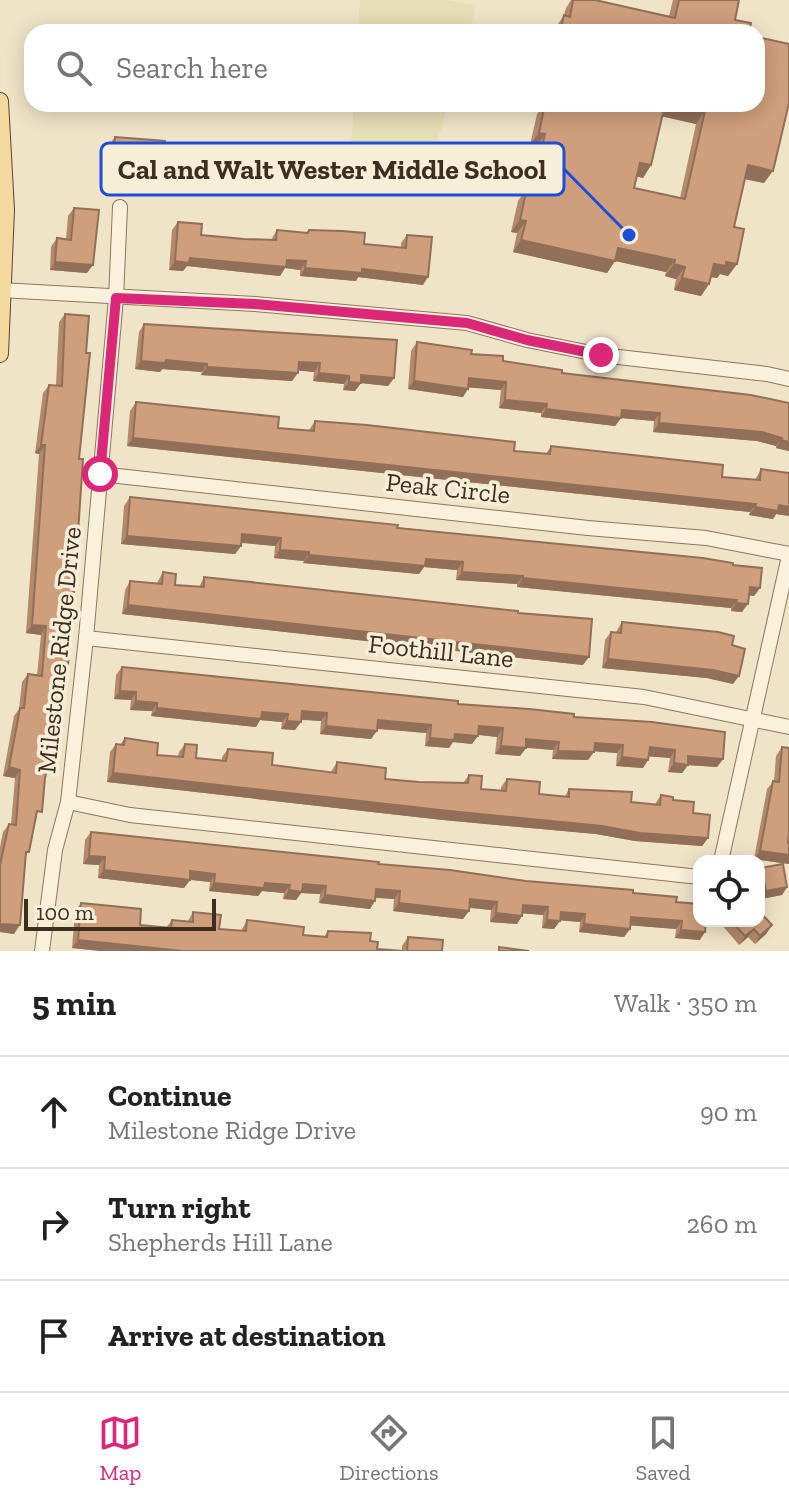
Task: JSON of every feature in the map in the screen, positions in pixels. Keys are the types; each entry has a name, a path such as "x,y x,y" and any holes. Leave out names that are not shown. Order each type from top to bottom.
{"main road":[{"path":"0,101 6,197 0,354"}],"street":[{"name":"Milestone Ridge Drive","path":"42,951 55,850 68,802 86,638 116,298 120,207"},
{"path":"2,290 255,304 467,323 527,340 601,355 789,379"},
{"name":"Peak Circle","path":"100,474 588,528 706,538 789,555"},
{"path":"722,855 789,555"},
{"name":"Foothill Lane","path":"86,638 644,697 789,727"},
{"path":"68,802 130,815 693,876"}],"shaded area":[{"path":"360,0 444,0 476,5 471,24 358,24"},
{"path":"353,112 446,112 433,156 348,188"}],"building":[{"path":"573,0 595,0 675,18 679,0 739,0 735,20 751,23 562,24 564,15 570,17"},
{"path":"765,39 789,44 789,103 773,171 748,165 734,227 744,229 737,264 714,264 709,284 682,278 685,267 674,264 675,260 618,248 615,261 521,240 526,221 520,220 527,188 532,190 545,134 539,133 543,112 663,112 651,165 640,163 634,188 685,199 705,112 765,112"},
{"path":"115,137 165,141 163,171 112,167"},
{"path":"74,208 99,210 93,265 55,262 57,238 71,240"},
{"path":"178,222 202,224 201,235 244,239 276,240 277,230 308,233 309,230 342,231 365,233 364,244 406,248 407,235 432,237 428,277 362,269 362,273 305,268 306,261 287,260 286,267 190,258 189,263 175,261"},
{"path":"65,314 89,316 86,353 90,353 79,459 83,459 74,592 69,592 67,613 73,613 68,665 63,702 45,778 42,812 37,811 29,852 26,852 20,925 0,924 0,865 9,824 16,825 20,770 9,767 20,708 24,708 28,674 42,676 46,626 32,625 45,445 41,445 49,385 62,386"},
{"path":"144,324 397,340 394,378 361,375 361,383 349,382 349,376 319,373 320,363 299,362 298,373 207,367 207,364 166,360 165,363 141,361"},
{"path":"417,342 472,350 471,354 503,356 503,361 562,370 562,373 751,395 789,403 789,442 762,432 659,423 660,413 622,410 621,418 546,409 547,404 505,400 506,382 469,378 468,389 414,381"},
{"path":"136,402 279,417 278,428 314,431 315,421 367,425 515,442 514,451 550,454 551,446 723,465 722,477 760,480 761,469 789,473 789,507 779,505 778,511 755,507 756,504 133,438"},
{"path":"130,497 398,525 397,528 703,558 762,568 760,588 750,587 748,604 736,603 737,600 523,576 462,572 463,562 426,559 425,566 309,555 309,552 280,550 281,538 242,534 241,546 127,536"},
{"path":"163,572 176,574 175,585 204,587 204,577 592,619 589,657 128,605 130,581 162,584"},
{"path":"622,622 734,636 732,645 745,649 739,676 713,670 608,659 611,632 621,633"},
{"path":"122,667 725,732 723,759 688,756 688,765 674,763 675,750 650,747 648,760 622,757 623,745 595,743 594,752 558,751 559,742 526,739 526,748 501,746 503,728 479,726 478,736 455,734 454,740 430,738 431,725 378,720 377,731 326,726 327,713 302,711 301,722 287,721 288,714 262,712 261,719 157,708 157,703 136,701 136,692 120,691"},
{"path":"125,738 158,743 157,755 183,757 185,744 197,745 196,758 226,761 228,749 273,753 272,765 336,773 337,762 386,768 385,779 468,783 469,775 482,776 481,789 506,791 507,779 540,782 539,794 569,797 569,789 632,792 631,802 660,805 661,795 673,797 673,800 694,802 693,813 710,815 708,838 640,833 602,826 113,773 116,744 124,745"},
{"path":"782,747 789,748 789,855 760,851 773,781 779,782"},
{"path":"91,832 379,862 526,881 633,890 633,893 677,897 676,902 693,903 693,927 705,927 705,932 681,930 682,921 631,917 630,929 584,924 585,914 561,912 560,921 547,920 548,907 523,905 522,916 496,913 497,902 470,899 469,911 399,903 400,891 376,889 375,901 325,895 326,886 303,884 302,892 289,890 290,885 265,883 264,888 214,883 215,874 190,871 190,880 104,870 105,857 89,856"},
{"path":"783,864 787,887 766,891 765,867"},
{"path":"81,903 141,909 140,925 171,928 172,920 193,922 193,912 221,915 219,929 246,931 247,920 304,927 303,935 327,937 328,931 371,933 370,941 378,942 377,949 404,951 182,951 78,940"},
{"path":"765,917 772,925 760,936 754,929 745,936 737,927 765,927"},
{"path":"408,937 443,940 442,951 407,951"},
{"path":"499,947 529,951 499,951"}],"place":[{"name":"Cal and Walt Wester Middle School","path":"629,235"}],"route":[{"path":"100,474 116,298 255,304 467,323 527,340 601,355"}]}
